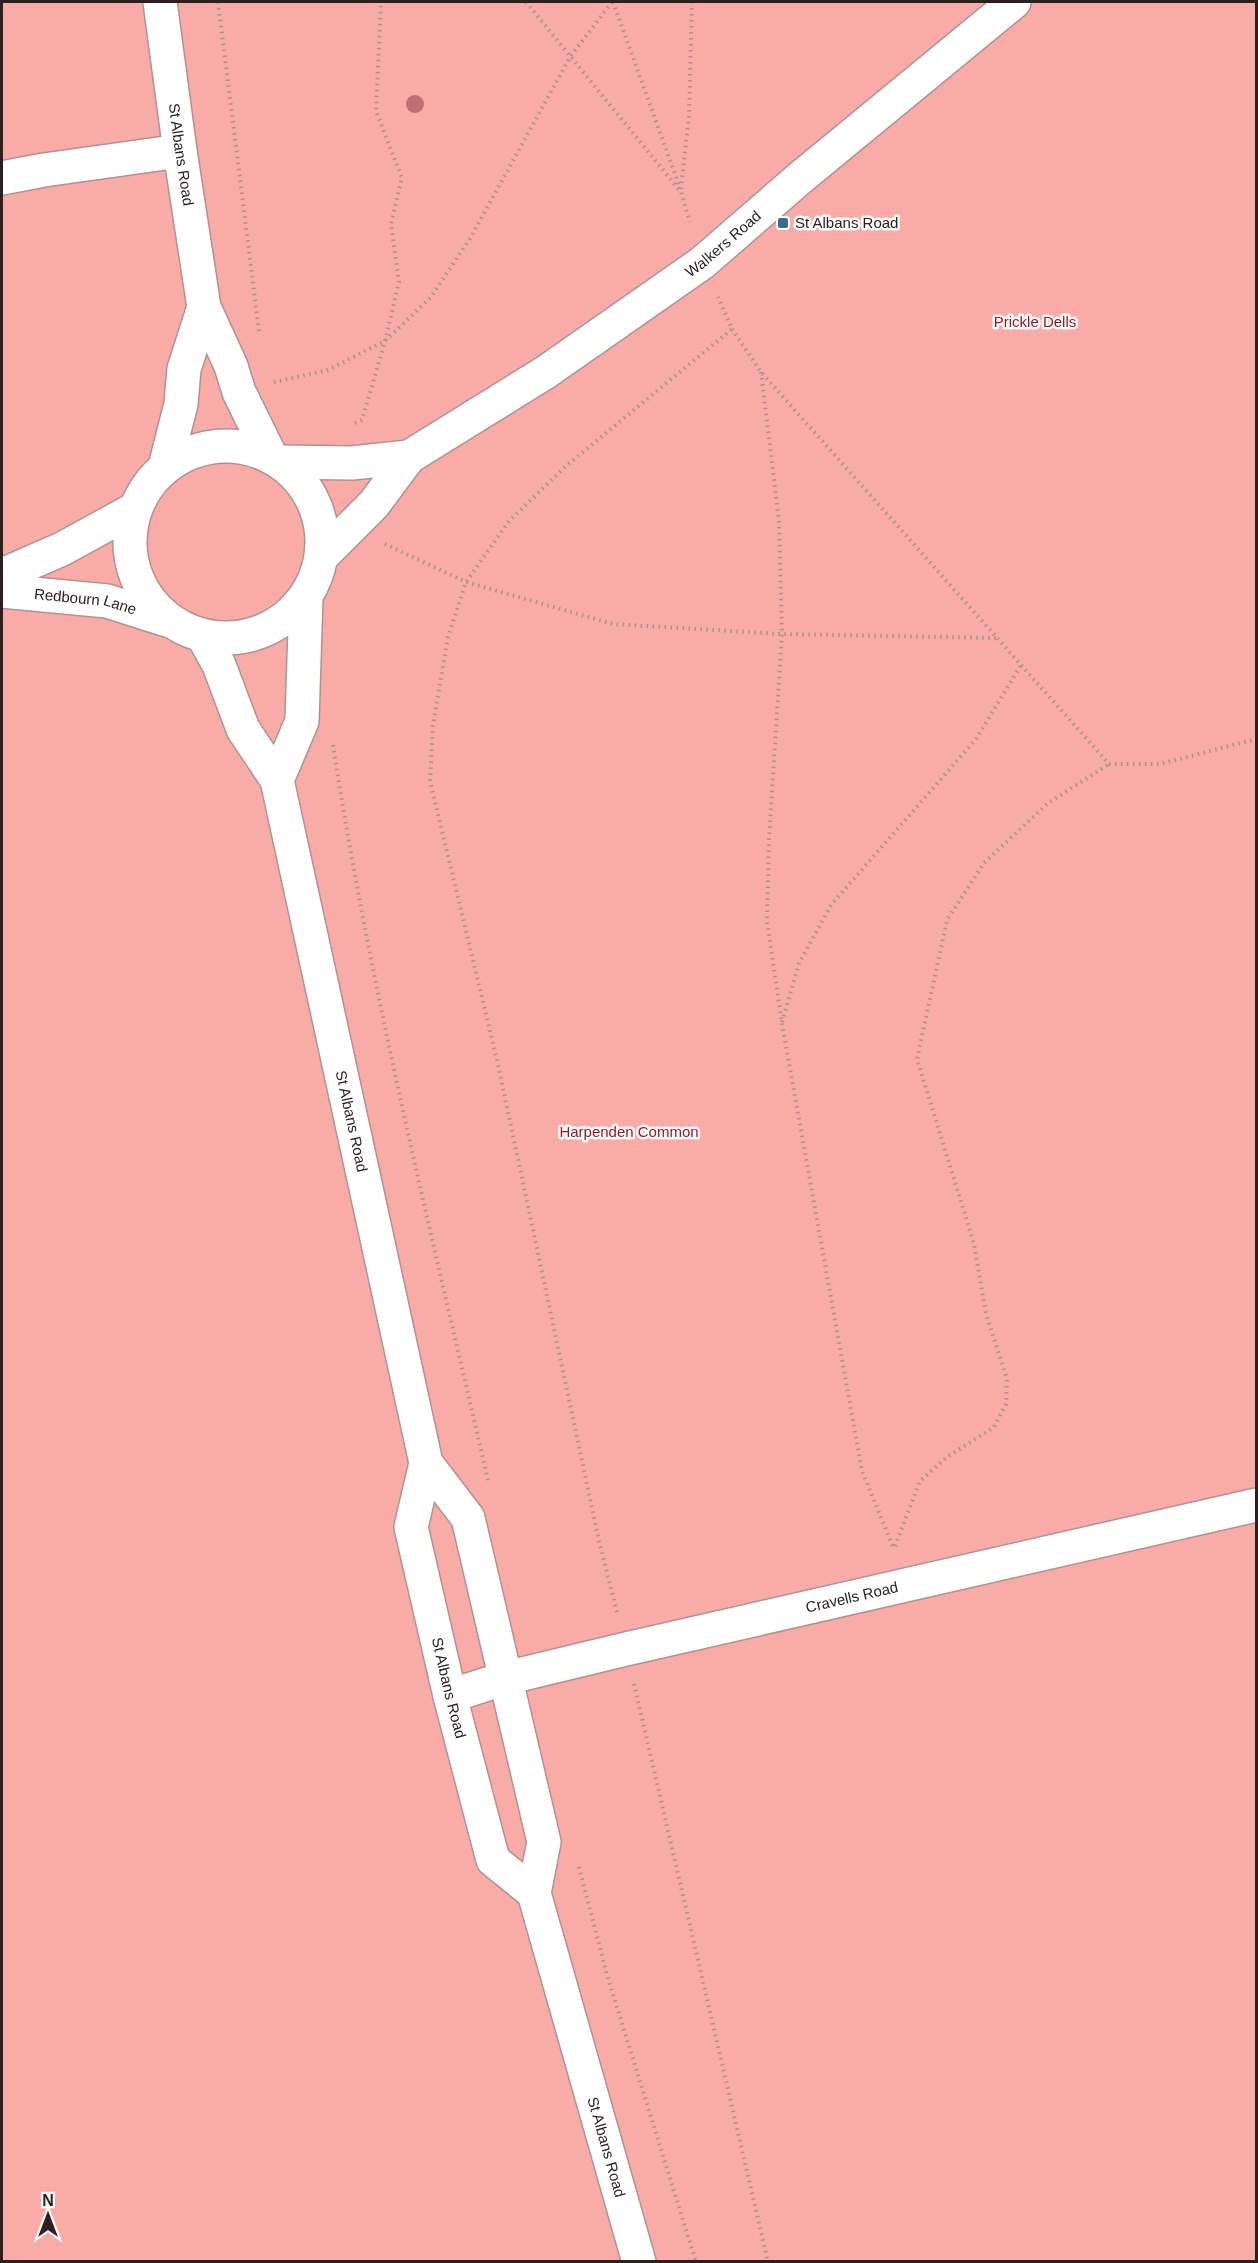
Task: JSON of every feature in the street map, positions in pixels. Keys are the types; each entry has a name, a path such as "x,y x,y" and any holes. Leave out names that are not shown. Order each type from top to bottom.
{"main road":[{"name":"St Albans Road","path":"160,2 204,308 231,366 239,392 276,459"},
{"name":"Walkers Road","path":"322,556 374,504 409,457 546,372 702,263 800,178 1014,2"},
{"path":"2,178 180,151"},
{"name":"St Albans Road","path":"165,467 181,404 184,369 204,308"},
{"name":"St Albans Road","path":"216,446 244,447 276,459 301,480 315,503 322,530 322,556 316,578 306,597 286,618 261,633 232,639 203,636 168,620 146,598 133,570 129,540 135,509 147,486 165,467 189,453 216,446"},
{"name":"Walkers Road","path":"276,459 352,463 409,457"},
{"path":"2,575 62,549 135,509"},
{"name":"Redbourn Lane","path":"2,591 107,601 168,620"},
{"name":"St Albans Road","path":"277,780 302,721 306,597"},
{"name":"St Albans Road","path":"203,636 219,665 243,729 277,780 426,1463 468,1518 544,1842 534,1893 639,2262"},
{"name":"St Albans Road","path":"426,1463 411,1527 450,1696 493,1860 534,1893"},
{"name":"Cravells Road","path":"450,1696 506,1678 626,1649 1257,1505"}],"path":[{"path":"218,2 259,338"},
{"path":"352,463 338,432 362,420 399,282 391,224 402,178 376,111 381,2"},
{"path":"526,2 681,192"},
{"path":"265,384 327,370 385,341 431,297 471,237 570,57 613,2"},
{"path":"613,2 681,192 702,263 732,329 761,372 1109,764"},
{"path":"681,192 689,115 692,2"},
{"path":"732,329 566,466 509,521 466,582 448,637 433,725 430,781 497,1060 600,1541 768,2262"},
{"path":"761,372 779,521 782,634 767,921 782,1024 862,1471 894,1547"},
{"path":"374,504 384,518 372,537 466,582 613,624 782,634 996,638"},
{"path":"782,1024 798,963 831,905 976,739 1021,665"},
{"path":"332,736 347,838 424,1202 488,1481"},
{"path":"893,1588 894,1547 920,1481 947,1457 994,1427 1006,1404 1008,1380 986,1314 974,1244 917,1059 947,920 984,862 1047,804 1109,764 1160,764 1257,739"},
{"path":"578,1864 607,1975 696,2262"}],"green space":[{"name":"Harpenden Common","path":"2,2 1256,2 1256,2261 2,2262"}],"place":[{"name":"St Albans Road","path":"783,223"}],"park label":[{"name":"Prickle Dells","path":"1035,322"}]}
